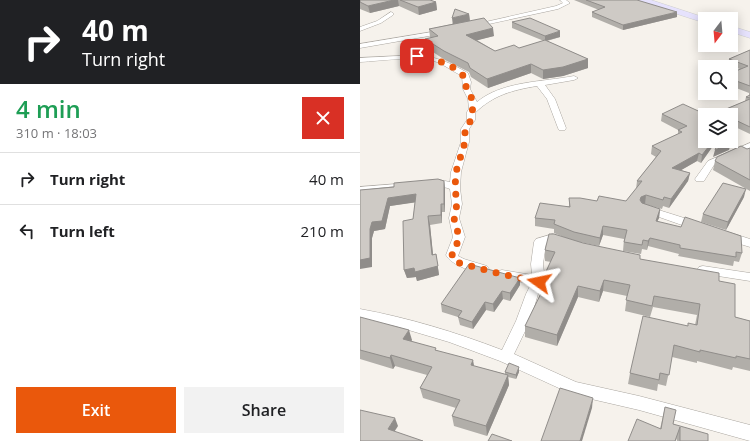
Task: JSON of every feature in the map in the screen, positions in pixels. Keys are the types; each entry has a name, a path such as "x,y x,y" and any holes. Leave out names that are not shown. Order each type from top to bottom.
{"main road":[{"path":"643,0 698,18"},
{"path":"738,31 750,35"}],"street":[{"path":"467,27 558,7 567,3 563,0"},
{"path":"360,29 379,22 391,14"},
{"path":"360,41 363,46 452,30"},
{"path":"360,60 417,56 440,61 465,75 467,82 465,87 472,99 473,109"},
{"path":"539,282 456,262 452,258 459,237 454,218 457,204 455,188 456,172 465,142 465,129 471,120 471,112 482,100 494,94 574,78"},
{"path":"539,84 548,92 552,100 557,120 562,128"},
{"path":"700,179 712,163 750,146"},
{"path":"360,190 439,182 455,188"},
{"path":"645,208 705,228"},
{"path":"720,233 750,243"},
{"path":"505,356 523,321 532,294 539,282 537,264 540,242 553,238 563,244 570,245"},
{"path":"689,268 750,277"},
{"path":"360,314 395,321 452,337 505,356 574,388 639,403 750,433"}],"building":[{"path":"360,0 394,0 368,6 360,2"},
{"path":"400,0 430,0 436,2 418,7"},
{"path":"586,0 637,0 677,12 623,25 592,12 605,7"},
{"path":"455,9 469,14 452,18"},
{"path":"484,18 493,28 466,35 495,51 514,45 519,48 545,40 588,59 563,67 543,70 531,64 487,79 470,68 468,63 444,51 425,39 438,36 429,29"},
{"path":"530,18 560,31 545,36 512,22"},
{"path":"750,50 750,86 738,82 738,70 748,66 738,62 738,60 729,59"},
{"path":"750,99 750,127 738,121 738,108 729,108"},
{"path":"683,104 698,111 698,148 708,148 702,155 699,153 672,168 690,173 671,199 664,197 663,200 646,195 641,197 640,200 642,203 660,209 656,221 681,227 685,217 741,236 742,253 736,252 736,257 680,248 680,245 650,238 648,241 643,240 642,245 624,242 627,230 603,226 600,238 574,232 554,224 555,220 535,218 540,203 570,207 569,198 597,201 599,196 626,201 642,181 637,181 661,151 652,146 682,132 678,130 687,126 662,114"},
{"path":"741,146 747,149 750,148 750,180 715,161 717,157"},
{"path":"438,179 444,181 444,204 441,204 441,215 428,216 432,255 436,254 438,266 415,272 414,268 404,270 403,221 413,219 416,194 388,198 382,221 372,222 370,229 370,258 360,260 360,190 394,187 394,183"},
{"path":"723,183 746,189 728,222 703,214"},
{"path":"549,234 640,255 640,259 719,273 719,281 735,284 735,317 750,321 750,359 736,356 736,358 700,350 700,352 674,345 669,375 660,373 659,380 630,373 643,316 688,326 688,323 697,325 700,304 654,296 652,306 626,300 630,285 604,280 600,291 578,286 557,335 525,326 548,279 543,278 555,252 545,250"},
{"path":"469,264 520,278 510,293 502,291 493,304 485,302 472,322 458,317 462,311 441,304"},
{"path":"360,317 409,330 403,339 436,348 435,350 473,360 471,365 508,375 486,426 452,416 460,400 420,388 432,367 391,355 390,358 360,350"},
{"path":"509,363 519,367 516,375 505,372"},
{"path":"560,388 593,398 580,441 541,441"},
{"path":"665,407 676,410 673,424 708,434 708,441 680,441 680,427 675,441 628,441 637,419 661,429"},
{"path":"360,410 395,418 388,429 423,441 360,441"},
{"path":"492,434 512,441 488,441"}],"route":[{"path":"417,56 440,61 465,75 467,82 465,87 472,99 473,109 471,112 471,120 465,129 465,142 456,172 455,188 457,194 457,204 454,218 458,228 459,237 452,258 456,262 466,263 497,273 539,282"}]}
